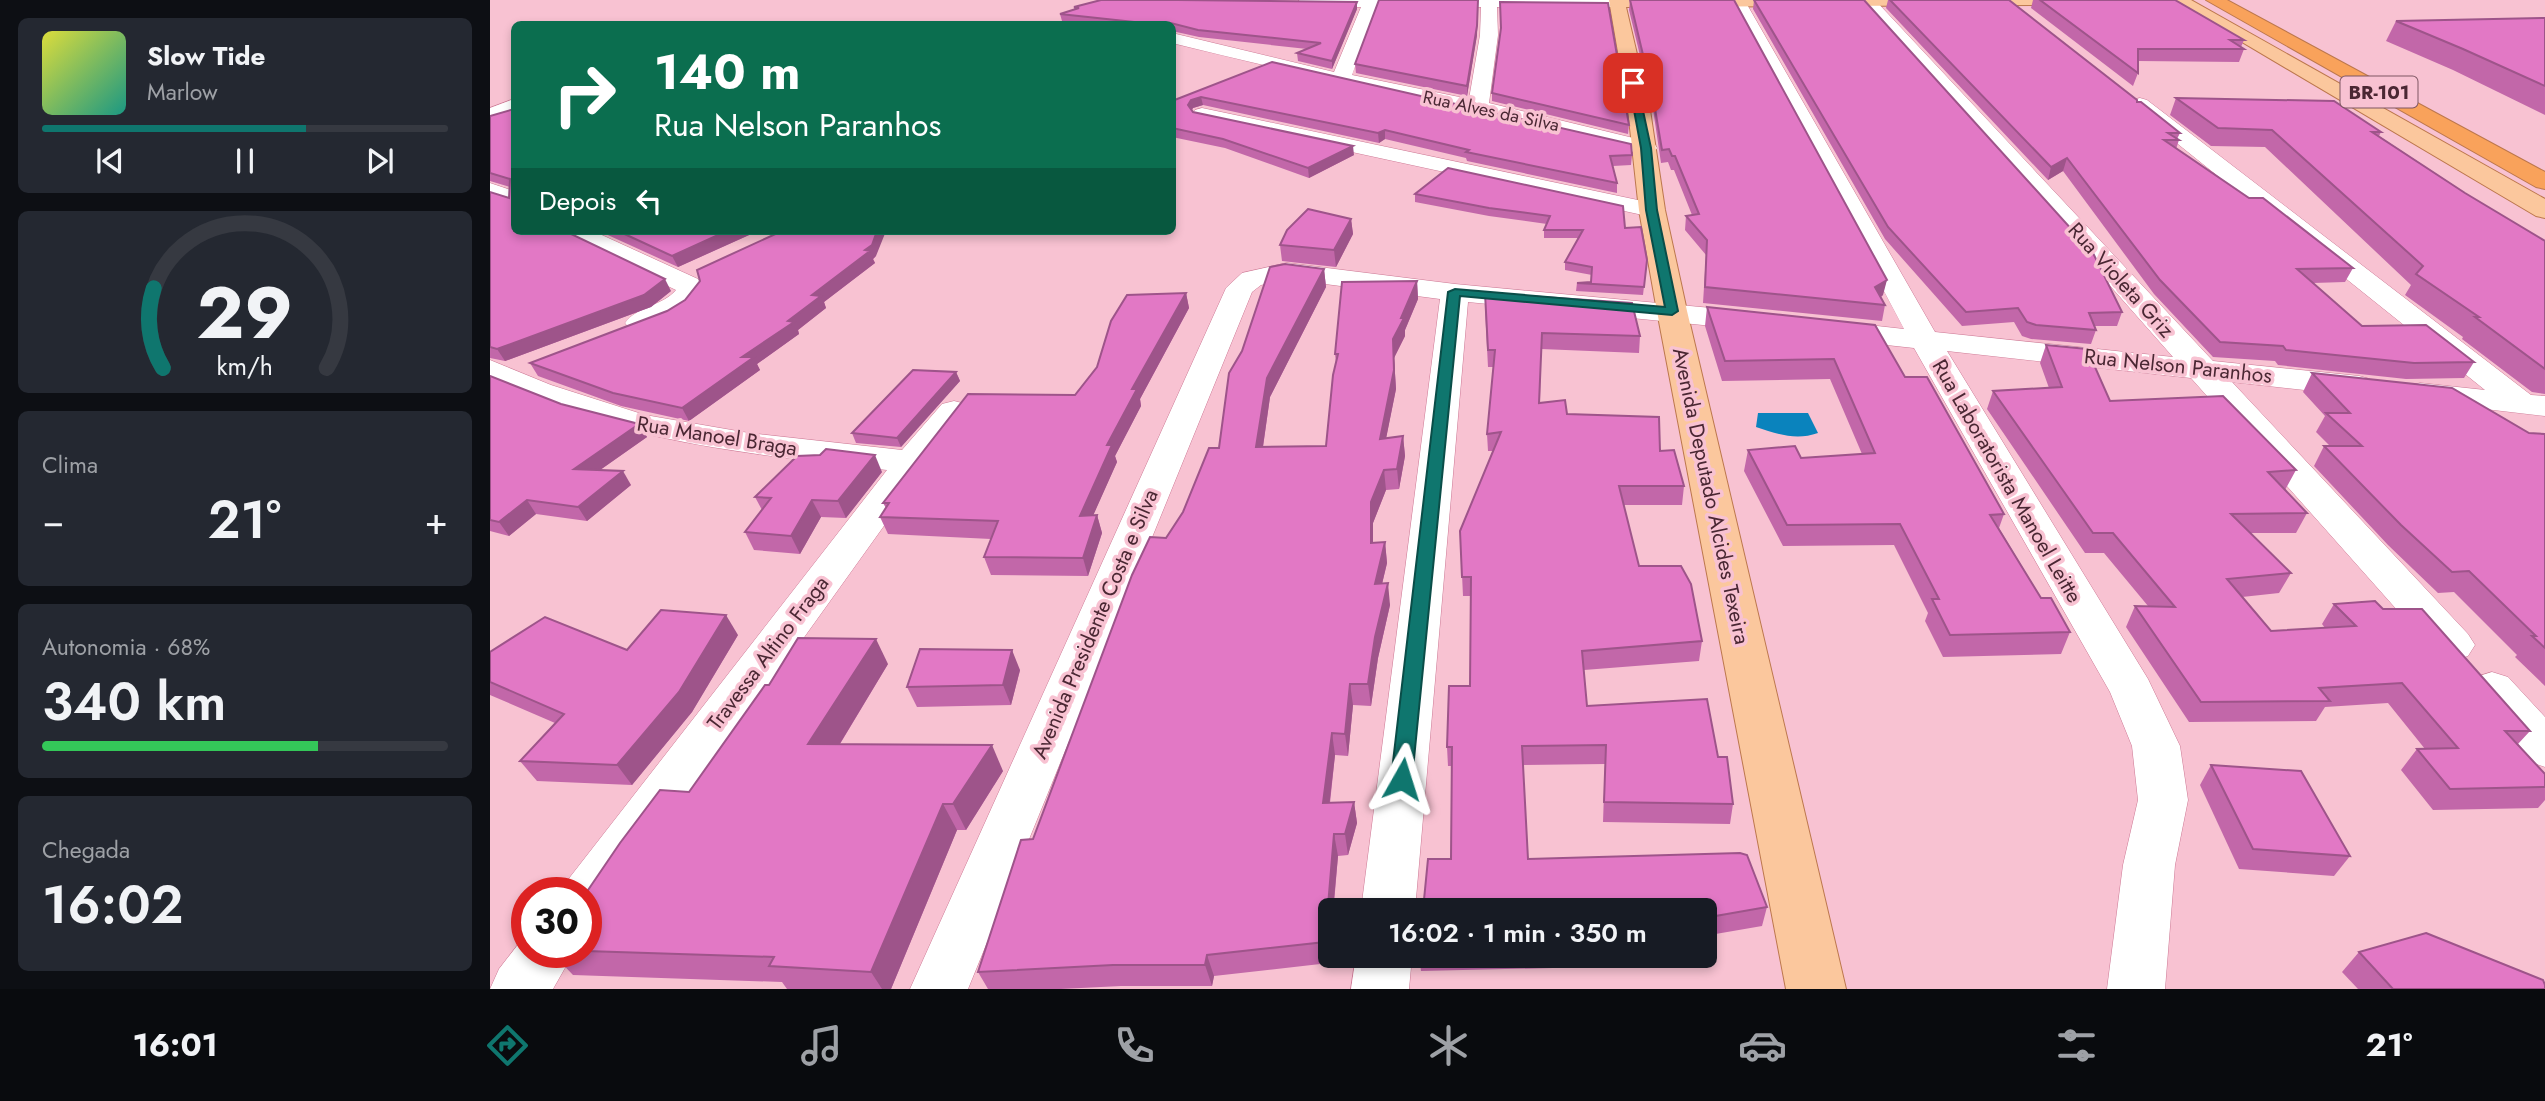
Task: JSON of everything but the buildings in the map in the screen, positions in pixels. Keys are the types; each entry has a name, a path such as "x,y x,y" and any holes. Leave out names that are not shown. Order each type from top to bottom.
{"highway":[{"name":"BR-101","path":"2214,0 2405,107 2545,181"},
{"name":"BR-101","path":"2239,0 2545,162"},
{"path":"2405,107 2407,130"}],"main road":[{"path":"1616,2 2051,0"},
{"path":"2179,0 2545,211"},
{"name":"Avenida Deputado Alcides Texeira","path":"1616,2 1646,148 1652,210 1672,311 1816,989"}],"street":[{"path":"1181,0 1264,2"},
{"path":"2007,0 2043,27"},
{"path":"1478,106 1489,35 1489,1"},
{"name":"Rua Laboratorista Manoel Leitte","path":"1737,1 1925,340 2132,691 2156,746 2163,800 2149,865 2136,989"},
{"name":"Rua Violeta Griz","path":"1866,1 2545,748"},
{"path":"1291,2 1616,2"},
{"path":"1341,79 1371,2"},
{"name":"Rua Alves da Silva","path":"1176,39 1341,79 1478,106 1646,148"},
{"path":"2124,92 2538,410"},
{"path":"490,117 511,106"},
{"path":"1202,114 1652,210"},
{"path":"490,117 511,118"},
{"path":"581,235 688,285 690,291 679,304 662,315 613,334"},
{"path":"677,281 712,265"},
{"name":"Rua Nelson Paranhos","path":"1267,274 1287,271 1455,292 1672,311 2201,368 2538,410"},
{"name":"Avenida Presidente Costa e Silva","path":"939,989 1228,313 1240,288 1252,279 1267,274"},
{"path":"1389,898 1455,292"},
{"path":"496,373 539,362"},
{"name":"Rua Manoel Braga","path":"496,373 569,405 618,420 761,444 911,462"},
{"name":"Travessa Altino Fraga","path":"602,877 911,462 954,411"},
{"path":"519,989 534,968"},
{"path":"1380,989 1383,968"}],"water":[{"path":"1758,413 1808,413 1818,433 1794,436 1756,427"}],"route":[{"path":"1402,779 1455,292 1672,311 1652,210 1646,148 1633,83"}]}
